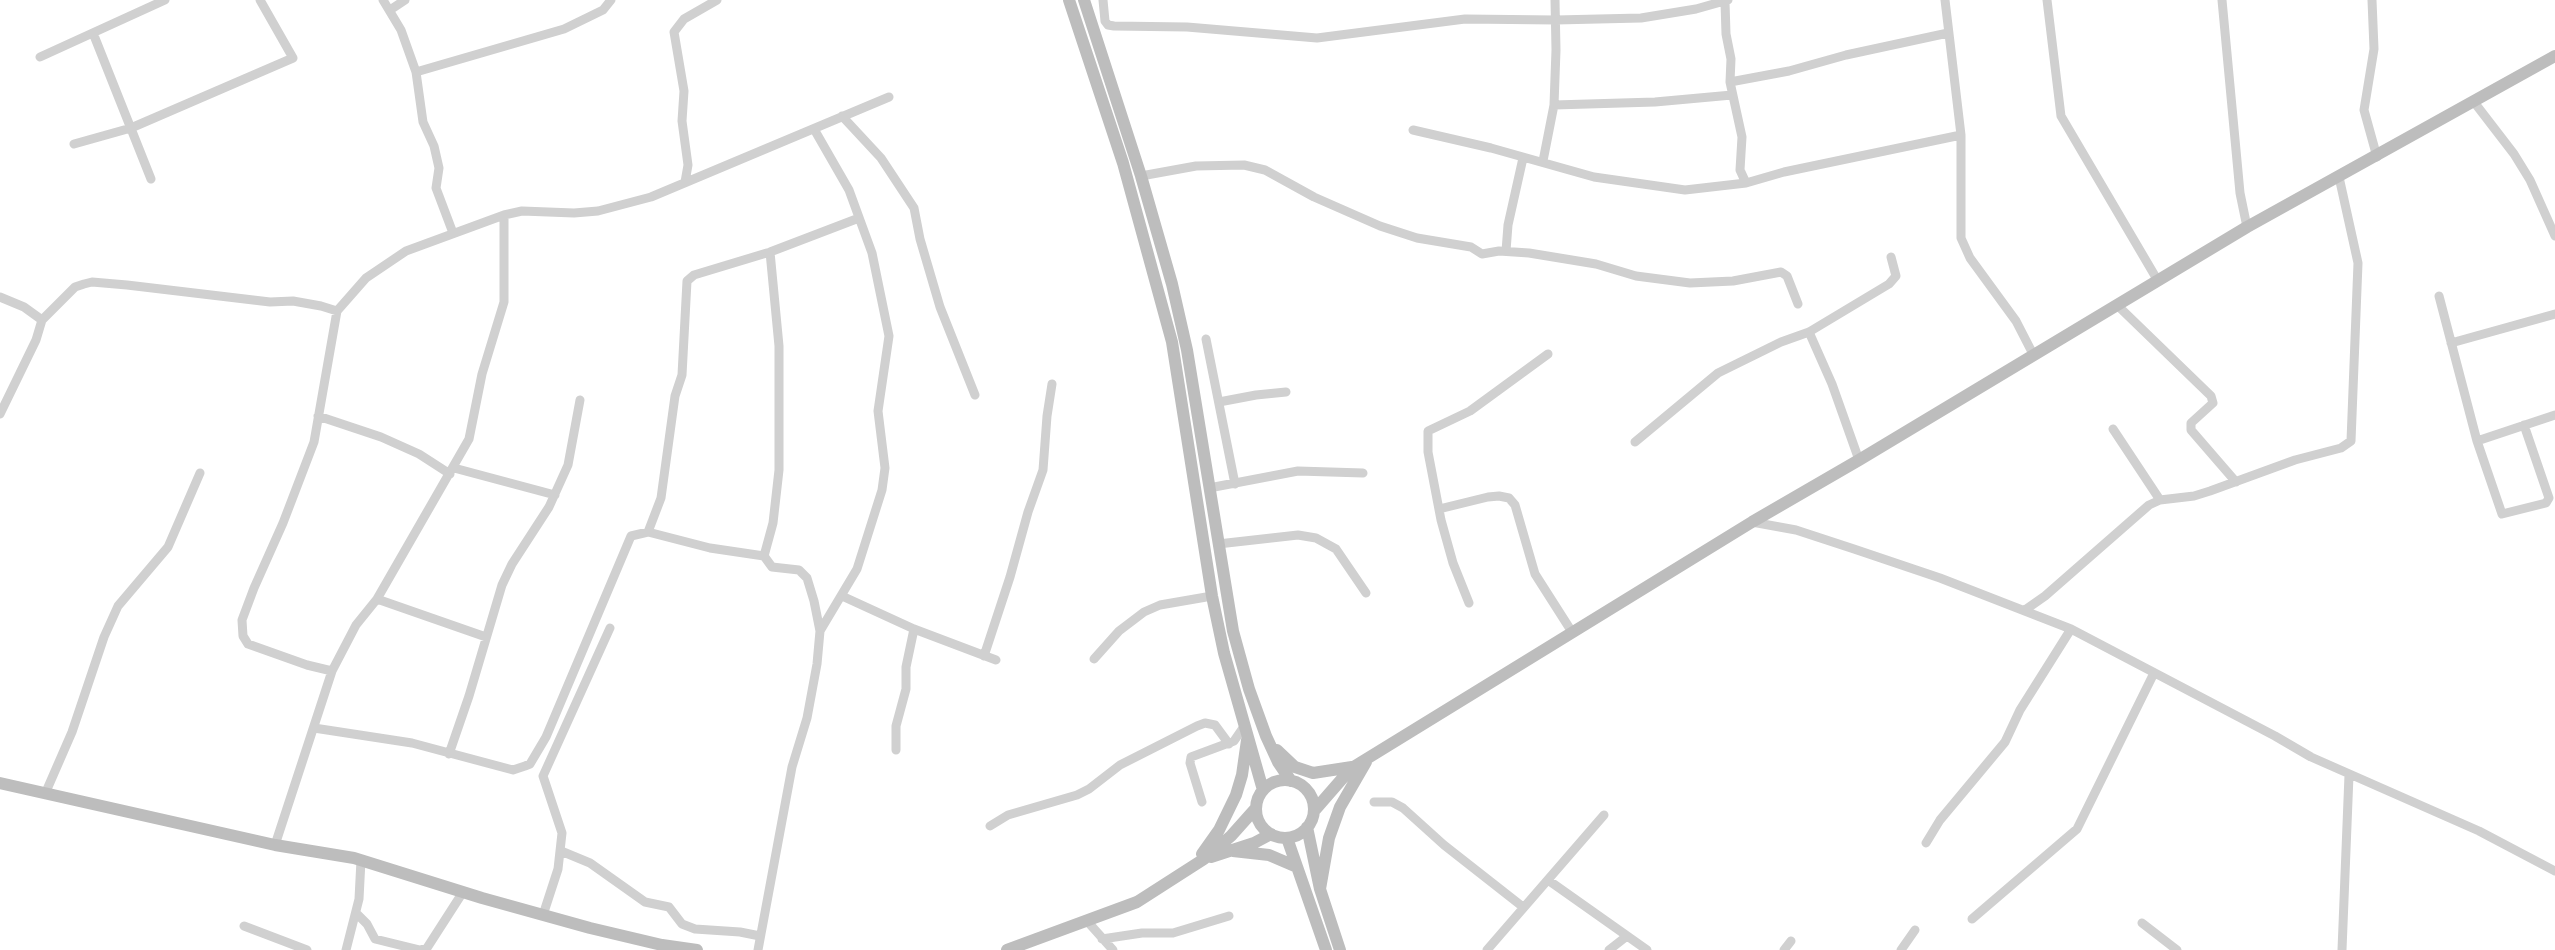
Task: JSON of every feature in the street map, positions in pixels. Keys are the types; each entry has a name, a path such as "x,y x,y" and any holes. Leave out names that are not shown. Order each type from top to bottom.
{"main road":[{"path":"1069,0 1123,163 1172,342 1212,596 1224,653 1263,790"},
{"path":"1084,0 1141,176 1172,284 1187,351 1233,631 1249,689 1278,762 1312,798 1314,811"},
{"path":"1256,808 1258,820 1271,834 1287,838 1301,833 1307,827 1314,811 1352,769 1368,758 1752,522 2247,228 2555,56"},
{"path":"1199,862 1236,795 1242,775 1246,729"},
{"path":"1266,736 1284,758 1302,771 1322,773 1352,769"},
{"path":"1320,889 1329,838 1340,807 1368,758"},
{"path":"1007,950 1026,947 1137,902 1199,862 1231,835 1256,808 1263,790 1273,783 1295,783 1352,769"},
{"path":"0,783 275,845 361,860 543,915 623,936 697,950"},
{"path":"1307,827 1320,889 1340,950"},
{"path":"1199,862 1271,834"},
{"path":"1287,838 1326,950"},
{"path":"1230,851 1269,855 1297,867"}],"street":[{"path":"40,57 165,0"},
{"path":"74,144 131,128 293,58 260,0"},
{"path":"383,0 401,30 416,72 423,122 434,146 439,168 436,188 453,233"},
{"path":"390,10 405,0"},
{"path":"416,72 564,29 603,10 611,0"},
{"path":"685,182 688,164 682,121 684,91 674,32 684,19 717,0"},
{"path":"1103,0 1105,21 1108,25 1187,27 1317,38 1465,19 1641,18 1727,1 1725,22 1731,59 1730,82 1742,137 1740,170 1746,183"},
{"path":"1543,161 1554,105 1555,0"},
{"path":"1945,0 1961,135 1963,248 2016,321 2034,356"},
{"path":"2047,0 2061,116 2158,281"},
{"path":"2222,0 2240,193 2247,228"},
{"path":"2372,0 2374,48 2364,110 2377,157"},
{"path":"93,33 151,179"},
{"path":"1730,82 1948,33"},
{"path":"1554,105 1656,102 1732,95"},
{"path":"332,671 248,644 241,629 254,588 284,523 314,442 337,311 366,278 406,251 504,215 522,211 598,211 651,197 888,97"},
{"path":"2474,102 2514,153 2530,180 2555,236"},
{"path":"842,116 881,158 914,208 923,251 940,307 975,395"},
{"path":"758,950 792,767 807,718 820,631 834,603 842,596 857,569 874,519 885,468 878,411 889,336 872,253 849,190 814,129"},
{"path":"1413,130 1543,161 1594,177 1663,188 1704,189 1746,183 1784,172 1961,135"},
{"path":"1506,251 1508,225 1523,158"},
{"path":"688,164 699,176"},
{"path":"1141,176 1196,166 1244,165 1265,170 1353,215 1417,238 1471,247 1482,254 1506,251 1596,264 1667,282 1733,281 1781,272 1787,276 1798,304"},
{"path":"2025,610 2045,596 2138,513 2160,500 2194,496 2295,460 2342,448 2351,441 2358,263 2339,177"},
{"path":"275,845 332,671 356,625 377,598 469,439 482,374 504,302 504,215"},
{"path":"648,532 662,498 675,396 682,375 687,281 694,275 769,253 859,218"},
{"path":"764,556 773,523 779,470 779,346 769,253"},
{"path":"1635,442 1718,373 1781,342 1809,332 1894,280 1896,271 1891,257"},
{"path":"0,414 37,340 42,320 75,287 92,282 270,302 293,301 337,311"},
{"path":"2439,296 2477,441 2502,514 2546,503 2549,498 2524,425"},
{"path":"0,297 24,307 42,320"},
{"path":"2118,305 2211,396 2213,403 2191,422 2192,430 2236,482"},
{"path":"2451,343 2555,314"},
{"path":"1809,332 1832,384 1859,460"},
{"path":"1206,339 1235,484"},
{"path":"1469,603 1453,563 1439,509 1428,452 1428,431 1470,411 1548,354"},
{"path":"984,656 1043,470 1052,384"},
{"path":"1219,402 1286,392"},
{"path":"449,754 502,585 555,495 568,465 580,400"},
{"path":"2477,441 2555,415"},
{"path":"318,416 381,437 452,471 555,495"},
{"path":"2113,429 2160,500"},
{"path":"1209,488 1298,471 1363,473"},
{"path":"45,794 72,732 104,637 118,606 169,547 200,473"},
{"path":"1439,509 1488,497 1509,498 1514,505 1535,575 1572,632"},
{"path":"1752,522 1796,530 1940,578 2070,629 2311,757 2479,831 2555,871"},
{"path":"314,728 412,743 513,770 530,764 556,714 631,536 648,532 710,548 764,556 772,568 799,570 807,579 820,631"},
{"path":"1218,544 1298,535 1316,538 1336,550 1366,593"},
{"path":"842,596 914,629 996,660"},
{"path":"1094,659 1119,631 1144,612 1160,605 1212,596"},
{"path":"377,598 486,637"},
{"path":"543,915 558,869 562,833 543,776 610,628"},
{"path":"896,750 896,726 906,689 906,667 914,629"},
{"path":"1926,844 1940,820 2005,742 2020,710 2070,629"},
{"path":"1972,919 2077,829 2154,673"},
{"path":"990,826 1008,815 1077,795 1120,765 1205,723 1215,725 1229,744"},
{"path":"1202,802 1189,763 1191,757 1229,744 1246,729"},
{"path":"2342,950 2349,775"},
{"path":"1374,802 1392,802 1403,808 1444,845 1523,907"},
{"path":"1487,950 1604,815"},
{"path":"561,851 590,863 645,902 668,907 682,924 695,929 760,936"},
{"path":"346,950 356,913 361,860"},
{"path":"1548,880 1647,950"},
{"path":"356,913 367,924 374,939 420,950 427,948 463,892"},
{"path":"1102,939 1142,933 1173,933 1229,916"},
{"path":"1087,921 1113,950"},
{"path":"2142,923 2178,950"},
{"path":"244,926 307,950"},
{"path":"1901,950 1915,930"},
{"path":"1609,950 1627,936"},
{"path":"1784,950 1791,941"}]}
